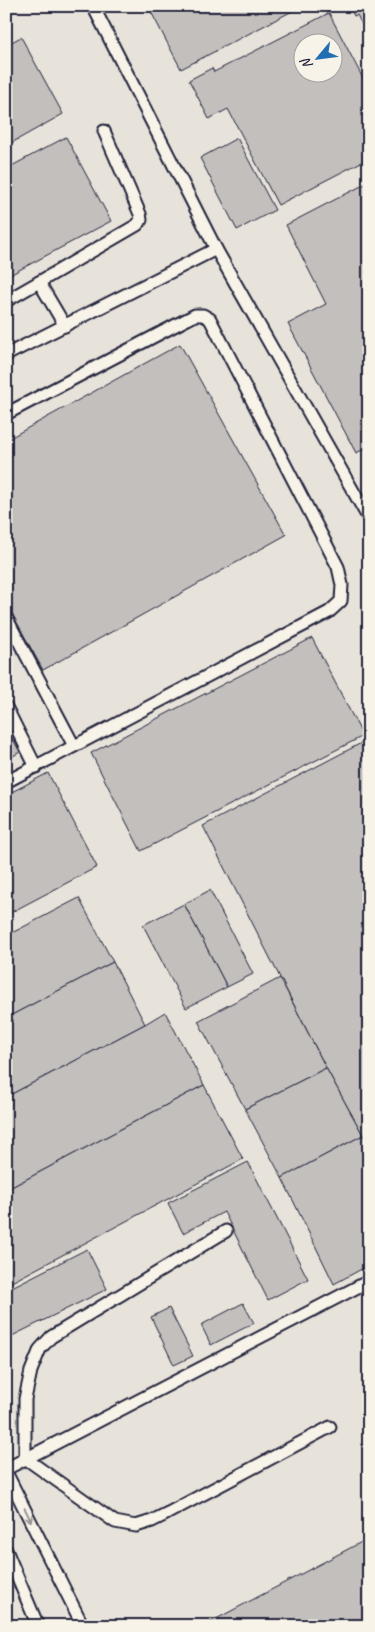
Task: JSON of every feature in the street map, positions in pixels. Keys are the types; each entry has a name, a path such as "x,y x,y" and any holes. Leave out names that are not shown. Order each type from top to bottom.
{"lane":[{"path":"93,6 216,249 369,519"},
{"path":"6,301 137,225 140,220 140,214 104,131"},
{"path":"6,355 216,249"},
{"path":"39,282 65,326"},
{"path":"6,414 195,315 203,315 210,319 338,567 342,585 341,601 329,612 6,782"},
{"path":"6,617 74,746"},
{"path":"6,707 36,767"},
{"path":"25,1458 25,1399 31,1371 40,1349 51,1337 226,1231"},
{"path":"83,1626 6,1470 25,1458 369,1281"},
{"path":"25,1458 116,1522 136,1526 168,1513 330,1428"},
{"path":"8,1557 38,1626"}],"shaded area":[{"path":"6,6 369,6 369,1626 6,1626"}],"building":[{"path":"148,6 302,6 181,69"},
{"path":"349,6 369,6 369,38 357,15 354,16"},
{"path":"329,13 339,32 292,32 292,82 342,82 342,38 369,90 369,158 278,205 228,109 209,119 189,80 212,68 214,72"},
{"path":"21,37 63,114 6,146 6,45"},
{"path":"66,137 111,221 6,277 6,169"},
{"path":"237,138 275,210 237,230 200,158"},
{"path":"369,182 369,447 356,453 288,324 326,304 286,225"},
{"path":"180,344 286,535 43,670 6,603 6,440"},
{"path":"312,638 363,736 141,851 91,753"},
{"path":"6,727 20,752 6,760"},
{"path":"369,739 369,1146 326,1068 203,826"},
{"path":"48,773 97,867 6,915 6,795"},
{"path":"210,890 253,974 227,987 184,904"},
{"path":"79,898 113,962 6,1018 6,936"},
{"path":"184,904 227,987 186,1008 143,925"},
{"path":"113,962 145,1024 6,1097 6,1018"},
{"path":"280,978 326,1068 245,1109 198,1021"},
{"path":"165,1012 204,1085 6,1190 6,1097"},
{"path":"326,1068 363,1135 282,1178 245,1109"},
{"path":"204,1085 243,1159 6,1285 6,1190"},
{"path":"363,1135 369,1146 369,1265 334,1284 282,1178"},
{"path":"248,1162 308,1279 268,1300 224,1212 183,1233 168,1203"},
{"path":"87,1249 107,1289 6,1339 6,1290"},
{"path":"243,1303 254,1323 211,1345 201,1325"},
{"path":"169,1308 193,1356 174,1365 151,1317"},
{"path":"369,1538 369,1626 203,1626"}]}
